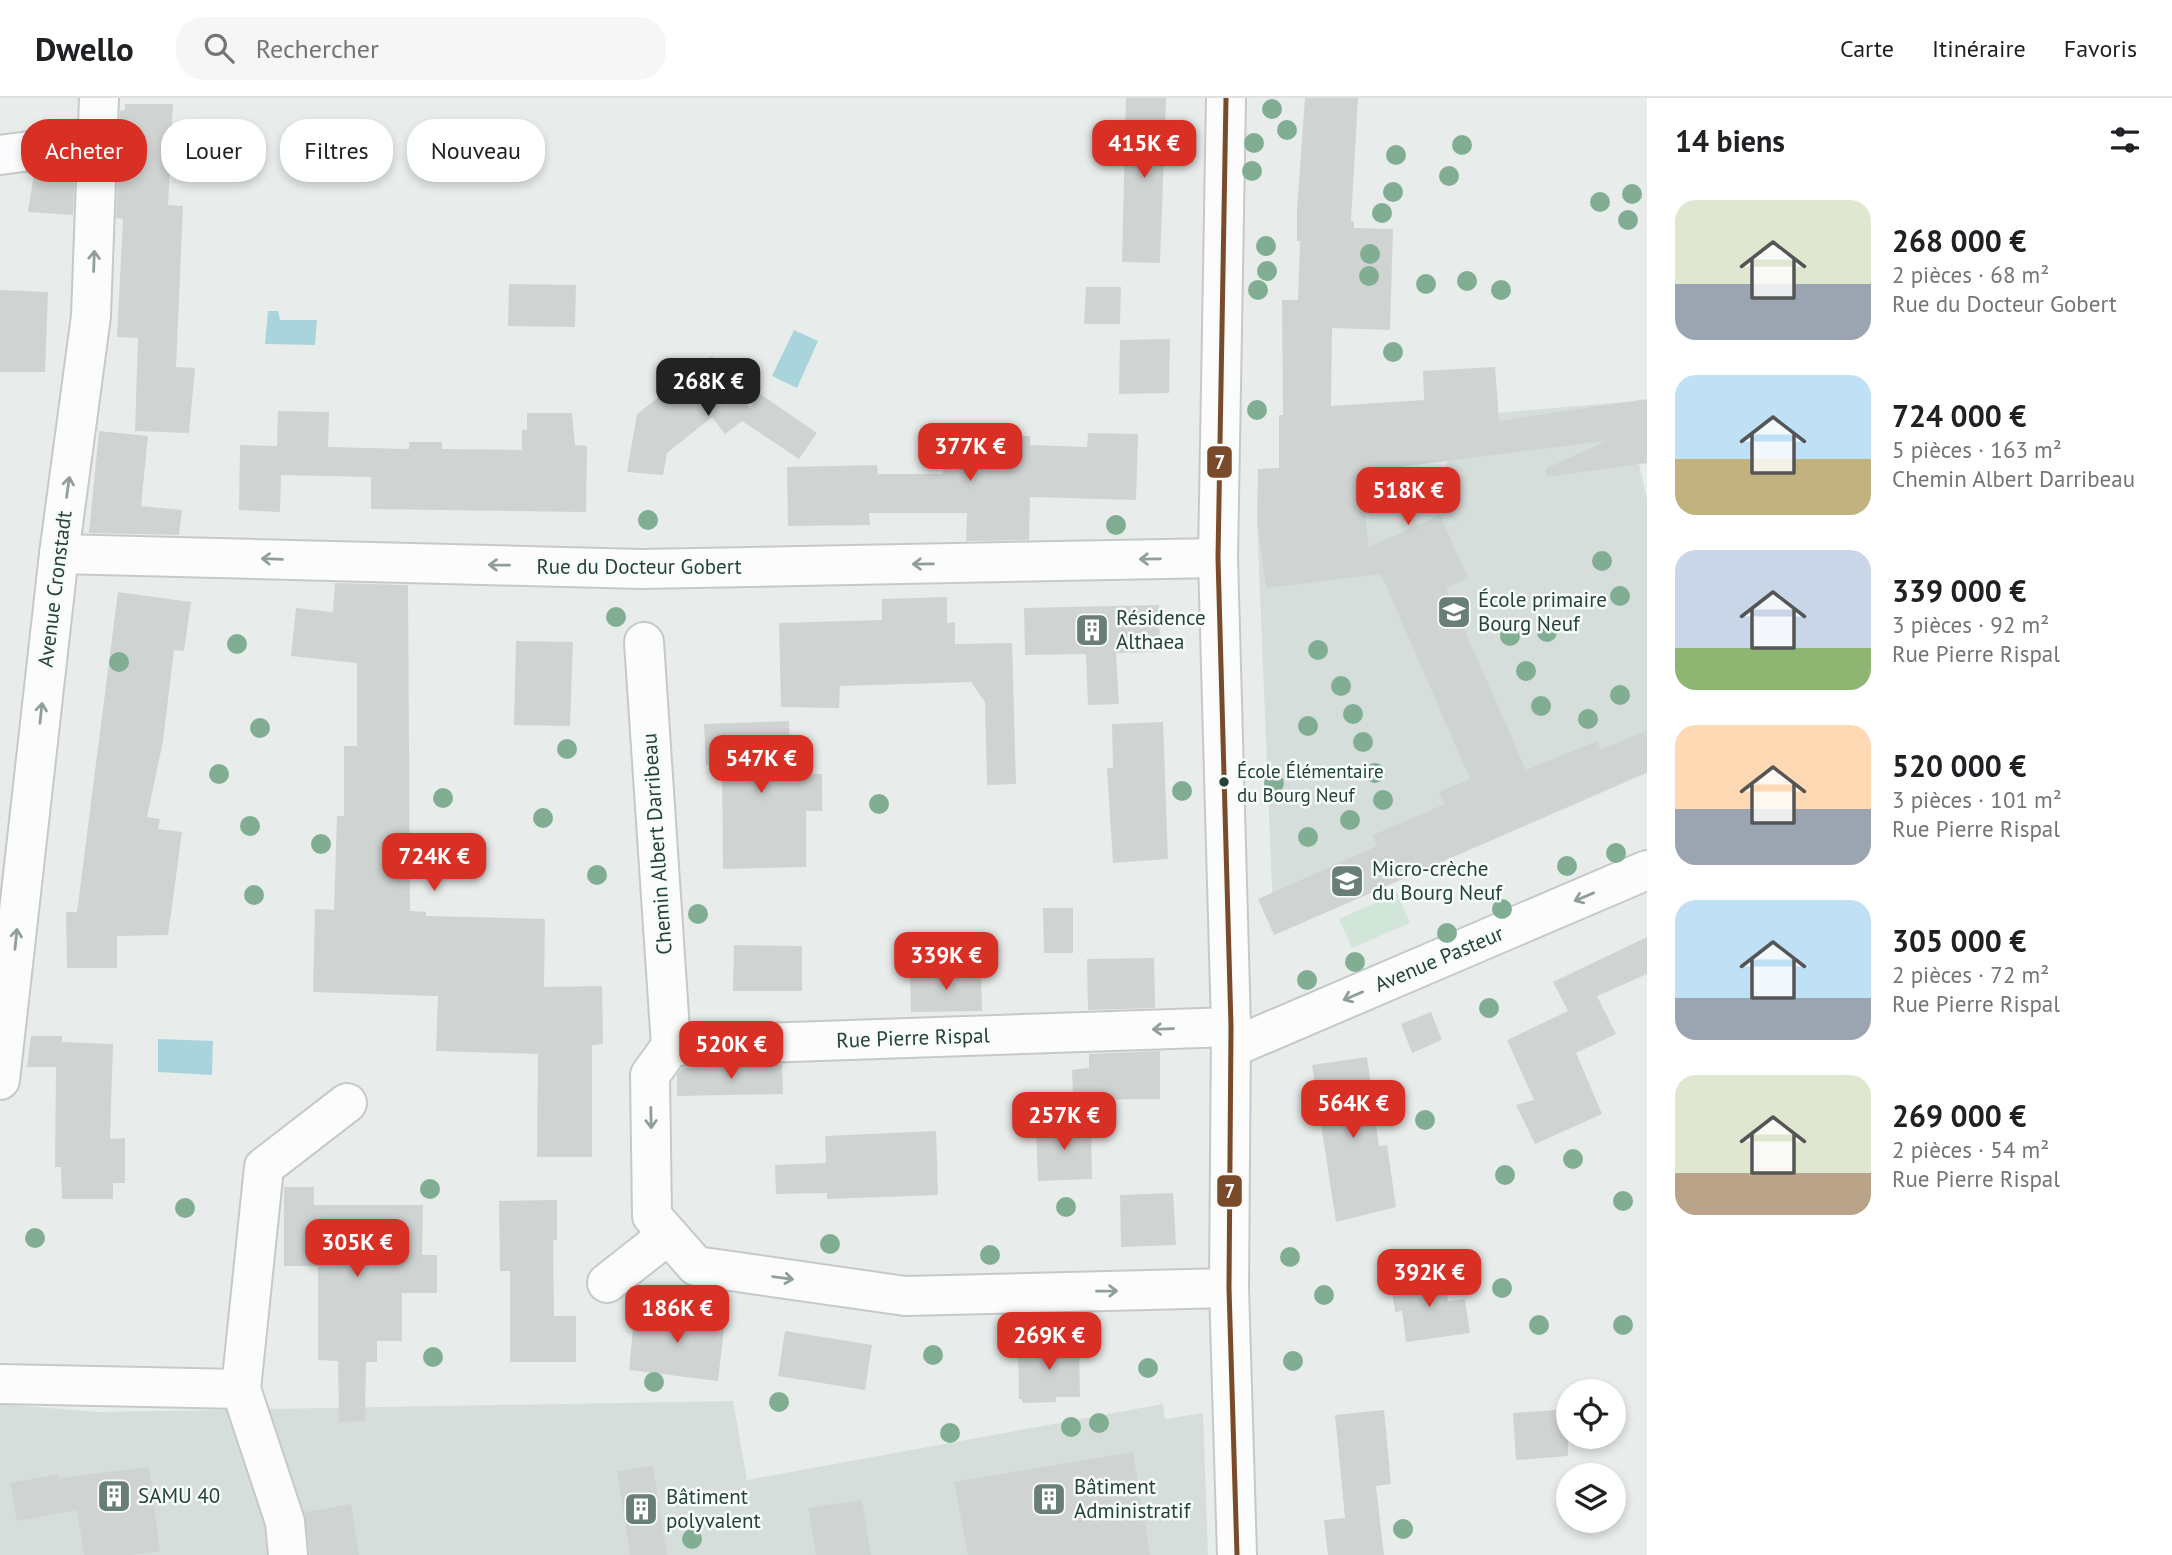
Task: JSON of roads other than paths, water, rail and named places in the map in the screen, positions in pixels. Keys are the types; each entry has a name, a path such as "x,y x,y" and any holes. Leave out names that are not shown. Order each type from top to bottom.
{"street":[{"name":"Avenue Cronstadt","path":"99,98 99,119"},
{"path":"1226,98 1218,558 1231,1037 1228,1288 1237,1555"},
{"path":"0,155 21,152"},
{"name":"Avenue Cronstadt","path":"0,1080 2,1036 59,554 91,316 96,182"},
{"name":"Rue du Docteur Gobert","path":"59,554 641,569 1218,558"},
{"name":"Chemin Albert Darribeau","path":"644,642 671,1046"},
{"name":"Avenue Pasteur","path":"1231,1037 1647,870"},
{"name":"Rue Pierre Rispal","path":"671,1046 1231,1037"},
{"path":"671,1046 650,1075 652,1216 696,1266 905,1296 1228,1288"},
{"path":"288,1555 285,1522 241,1389 264,1167 346,1103"},
{"path":"607,1283 668,1235"},
{"path":"0,1384 241,1389"}],"water":[{"path":"268,311 278,311 280,320 317,320 315,345 265,344"},
{"path":"794,330 818,341 797,388 772,376"},
{"path":"158,1039 213,1041 212,1075 158,1072"}],"place":[{"name":"École primaire Bourg Neuf","path":"1454,612"},
{"name":"Résidence Althaea","path":"1092,630"},
{"name":"École Élémentaire du Bourg Neuf","path":"1224,782"},
{"name":"Micro-crèche du Bourg Neuf","path":"1347,881"},
{"name":"SAMU 40","path":"114,1496"},
{"name":"Bâtiment Administratif","path":"1049,1499"},
{"name":"Bâtiment polyvalent","path":"641,1509"}]}
